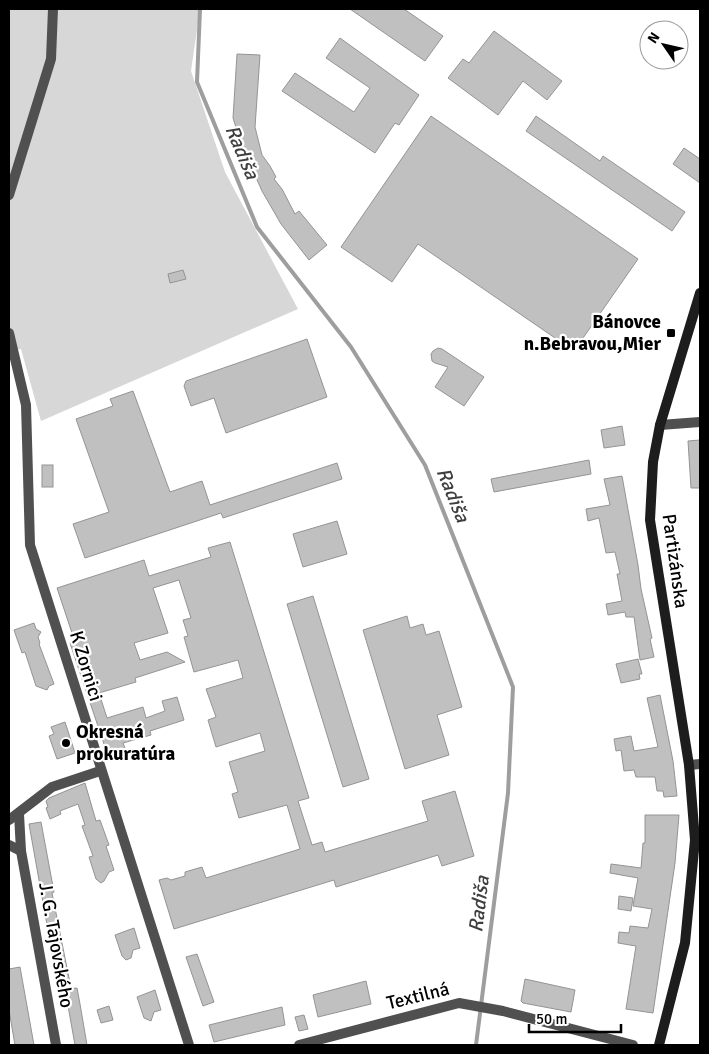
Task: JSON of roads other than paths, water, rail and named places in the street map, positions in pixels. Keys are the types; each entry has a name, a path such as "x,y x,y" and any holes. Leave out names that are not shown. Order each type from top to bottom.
{"street":[{"path":"9,195 51,59 53,9"},
{"name":"Partizánska","path":"660,1045 685,943 695,840 689,765 650,520 653,462 660,425 700,292"},
{"name":"K Zornici","path":"9,333 26,405 30,545 100,771 189,1045"},
{"path":"660,425 700,422"},
{"path":"689,765 700,764"},
{"path":"9,820 52,787 100,771"},
{"name":"J. G. Tajovského","path":"19,814 21,851 56,1045"},
{"path":"9,845 21,851"},
{"name":"Textilná","path":"299,1045 459,1003 503,1011 633,1045"}],"waterway":[{"name":"Radiša","path":"200,9 197,82 257,227 351,347 425,465 513,687 508,793 476,1045"}],"place":[{"name":"Bánovce n.Bebravou,Mier","path":"671,333"},
{"name":"Okresná prokuratúra","path":"66,743"}]}
